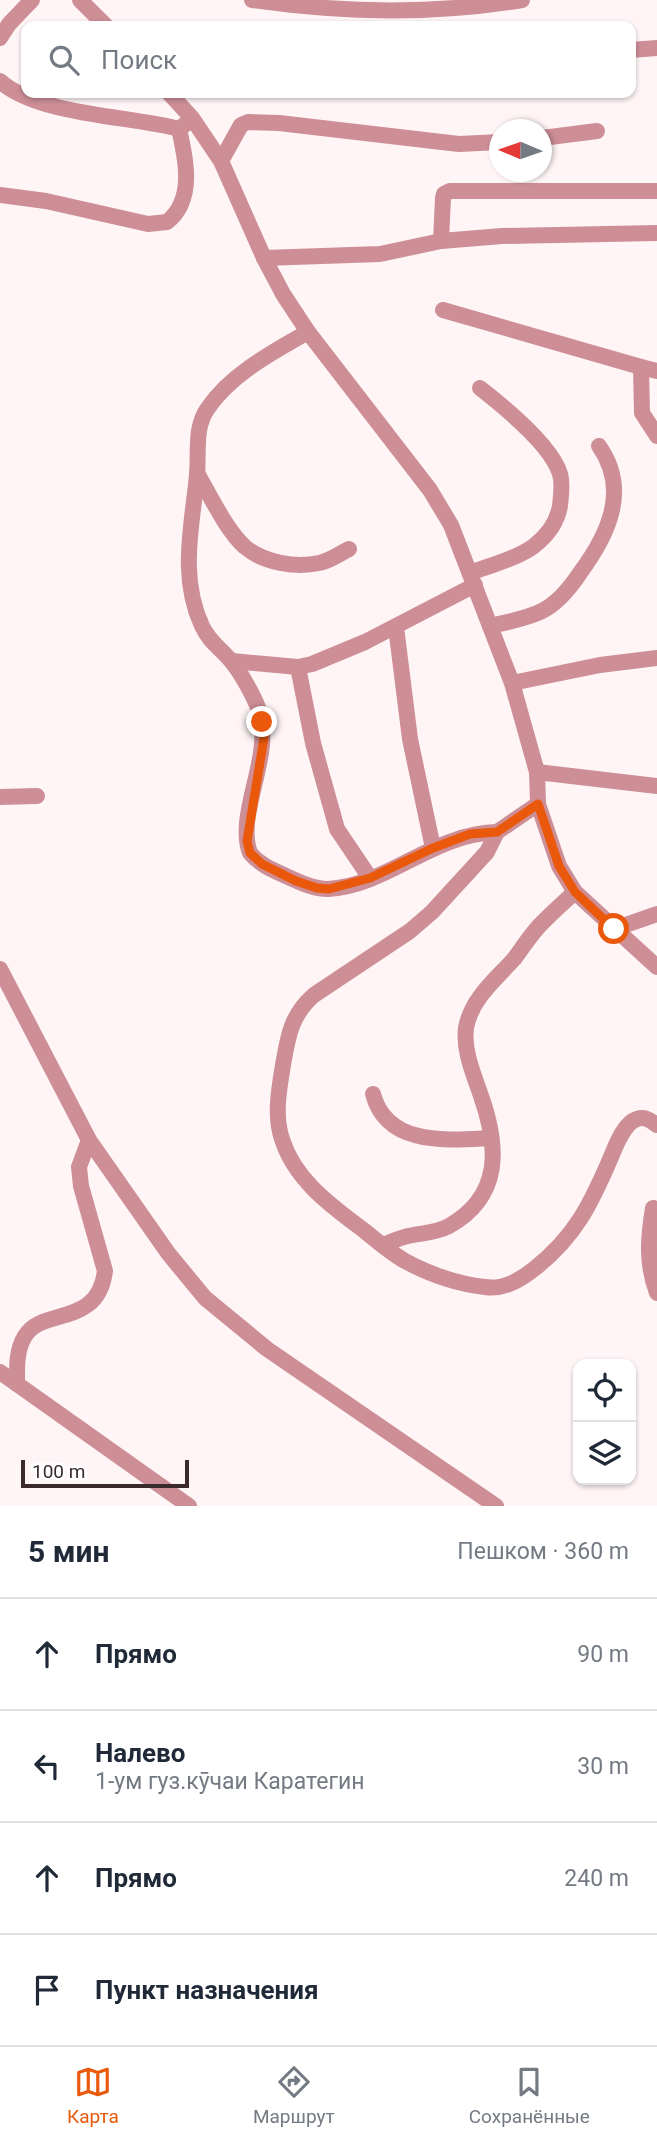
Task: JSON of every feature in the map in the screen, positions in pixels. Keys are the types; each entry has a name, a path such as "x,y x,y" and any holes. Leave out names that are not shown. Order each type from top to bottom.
{"street":[{"path":"0,38 9,24 32,0"},
{"path":"80,0 101,21"},
{"path":"252,0 313,9 360,12 439,10 522,0"},
{"path":"636,50 657,48"},
{"path":"0,82 21,93"},
{"path":"33,98 111,118 179,129 192,118"},
{"path":"174,98 192,118 221,161 264,258 308,332 430,490 452,525 512,683 537,772 538,804 559,866 575,892 657,968"},
{"path":"221,161 241,125 248,122 458,144 489,142"},
{"path":"0,195 47,201 148,224 167,222 185,195 185,166 179,129"},
{"path":"552,137 597,131"},
{"path":"441,241 443,198 444,194 450,191 657,191"},
{"path":"264,258 380,254 441,241 502,236 657,233"},
{"path":"443,310 649,369 642,413 657,436"},
{"path":"308,332 234,378 206,410 200,427 187,563 194,610 207,637 232,661 260,710 262,748 247,831 250,853 271,870 317,888 329,889 370,878 470,834 497,832"},
{"path":"232,661 298,667 329,658 396,627 472,579 521,554 551,530 558,515 562,483 560,471 537,440 501,404 480,388"},
{"path":"490,626 543,610 572,584 596,551 610,519 614,481 611,466 599,446"},
{"path":"197,473 236,536 258,555 277,562 306,565 329,560 349,549"},
{"path":"396,627 410,738 433,848"},
{"path":"512,683 600,665 657,658"},
{"path":"298,667 313,743 337,829 370,878"},
{"path":"537,772 657,786"},
{"path":"0,797 37,796"},
{"path":"538,804 497,832 487,852 432,912 410,931 314,995 295,1015 279,1086 281,1137 298,1171 318,1194 403,1260 436,1275 468,1285 490,1288 507,1286 523,1278 550,1257 584,1216 622,1134 636,1119 643,1118 657,1125"},
{"path":"383,1245 399,1238 446,1228 476,1205 492,1178 494,1160 485,1106 467,1054 469,1017 484,991 542,922 575,892"},
{"path":"614,929 657,914"},
{"path":"0,969 89,1140 169,1253 215,1306 267,1349 496,1506"},
{"path":"373,1094 388,1121 406,1131 428,1139 491,1138"},
{"path":"17,1384 20,1347 26,1333 37,1325 67,1315 88,1304 103,1284 104,1271 81,1186 79,1167 89,1140"},
{"path":"656,1209 648,1250 649,1266 657,1293"},
{"path":"0,1371 189,1506"}],"route":[{"path":"262,722 264,738 247,841 254,858 271,870 317,888 344,886 370,878 448,841 478,832 497,832 538,804 559,866 575,892 614,929"}]}
